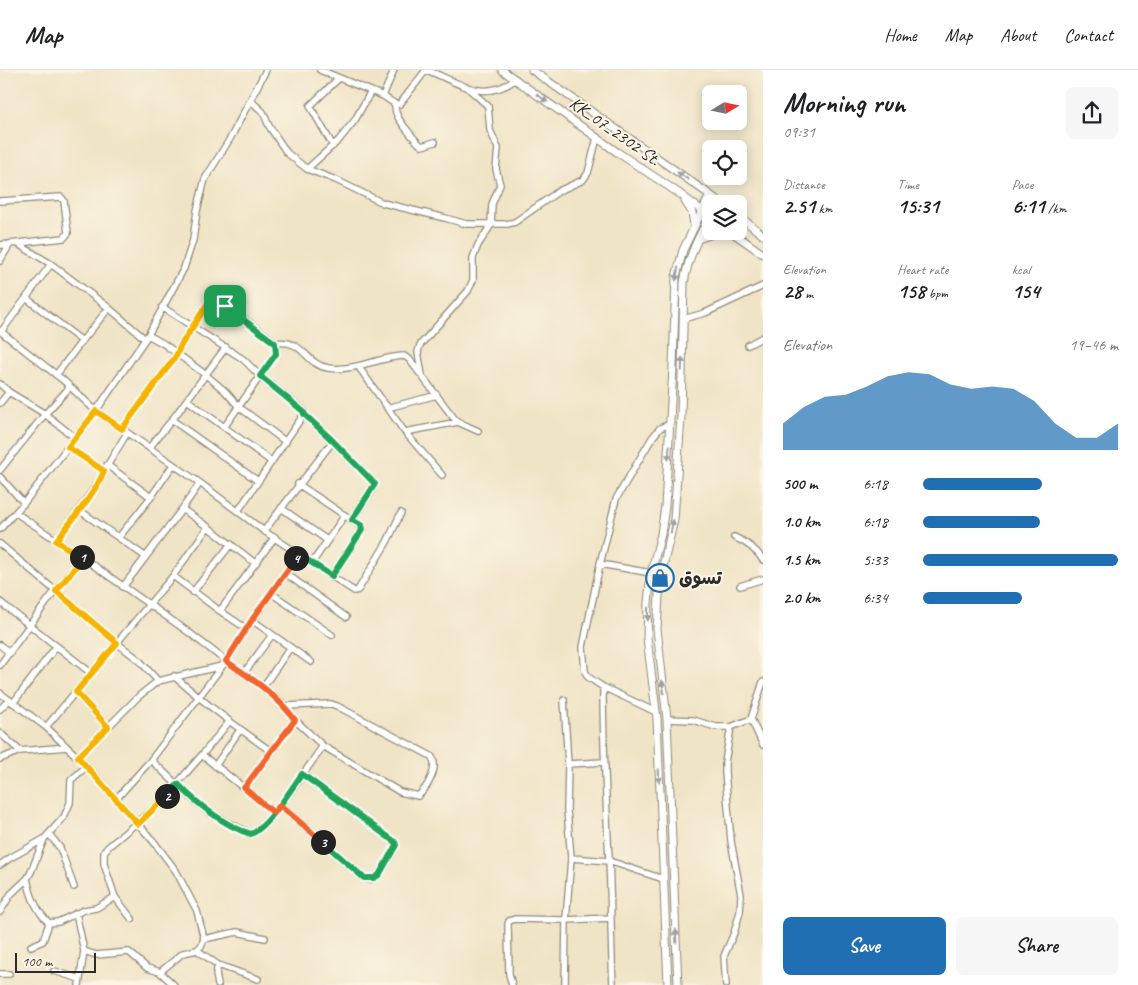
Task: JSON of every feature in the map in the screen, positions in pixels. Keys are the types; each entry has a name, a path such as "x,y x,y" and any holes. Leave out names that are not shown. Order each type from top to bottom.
{"main road":[{"name":"KK_07_2302 St.","path":"502,70 702,211"},
{"name":"KK_07_2302 St.","path":"532,70 710,195"},
{"path":"680,194 692,212 694,228"},
{"path":"668,985 656,712 647,638 648,602 651,572 664,513 675,330 676,273 682,250 702,211"},
{"path":"747,222 763,235"},
{"path":"678,985 667,719 658,654 657,607 660,578 674,520 680,416 684,283 686,268 702,232"},
{"path":"698,239 702,238"},
{"path":"743,240 763,254"},
{"path":"675,330 683,332"}],"street":[{"path":"0,528 24,504 96,411 146,337 184,268 189,254 205,179 231,137 266,70"},
{"path":"320,70 371,91 396,104 402,102 427,70 469,89 488,106 490,130 498,148 496,169 500,185 492,204 491,225 478,245 473,258 473,280 468,291 420,345 418,352 422,375"},
{"path":"382,96 394,70"},
{"path":"333,146 310,106 339,78"},
{"path":"469,89 490,91 508,86 516,80"},
{"path":"307,169 333,146 355,120 371,91"},
{"path":"250,100 263,112 269,126 287,153 307,169 336,180 383,203 466,224 491,225 515,222 559,191 583,180 588,173 597,138"},
{"path":"396,104 395,108 398,119 418,144 422,146 435,142"},
{"path":"0,201 59,197 63,199 67,236 64,238 0,245"},
{"path":"0,261 10,244"},
{"path":"18,244 50,264 146,337 164,344 206,375 225,391 239,407 286,442"},
{"path":"50,264 1,332 70,387 96,411 200,483 264,531 354,591 358,590 387,542 400,513"},
{"path":"683,319 705,313 763,286"},
{"path":"26,298 82,340"},
{"path":"56,541 101,478 124,431 177,354 210,300 225,306 275,343 276,354 225,426"},
{"path":"162,307 243,359 260,376 304,412 375,484 352,520"},
{"path":"56,376 108,308"},
{"path":"748,344 763,337"},
{"path":"275,343 284,341 292,343 316,364 325,368 339,369 404,356 409,359 458,422 478,431"},
{"path":"149,448 226,347"},
{"path":"358,366 405,432 442,475"},
{"path":"0,384 9,392 45,414 74,437"},
{"path":"0,470 45,414 70,387"},
{"path":"0,403 9,392"},
{"path":"388,408 437,395"},
{"path":"187,400 272,462"},
{"path":"238,511 304,414"},
{"path":"172,420 258,481"},
{"path":"405,432 458,422"},
{"path":"656,712 603,687 588,677 585,671 583,647 616,499 652,438 660,428 670,424"},
{"path":"264,531 298,484 333,441"},
{"path":"68,447 104,471"},
{"path":"107,465 151,496"},
{"path":"119,537 173,465"},
{"path":"0,477 24,504"},
{"path":"123,587 200,483"},
{"path":"298,484 361,525 362,530 332,576"},
{"path":"281,508 327,540"},
{"path":"182,509 255,563"},
{"path":"79,510 146,557"},
{"path":"16,513 188,631 224,664 244,673 263,686 286,706 295,720 323,746 400,792 418,796 424,790 434,767 434,758 431,756 337,706 331,704 286,706"},
{"path":"312,563 345,515"},
{"path":"46,727 173,576 208,527"},
{"path":"220,611 275,537"},
{"path":"734,537 754,548 763,560"},
{"path":"0,544 139,660 158,680"},
{"path":"193,592 231,544"},
{"path":"116,799 151,760 224,664 298,554"},
{"path":"0,665 83,558"},
{"path":"600,564 651,572"},
{"path":"285,573 346,617"},
{"path":"173,576 247,629"},
{"path":"740,586 763,579"},
{"path":"271,593 332,635"},
{"path":"0,602 91,673"},
{"path":"252,620 311,662"},
{"path":"244,673 272,635"},
{"path":"0,645 10,653"},
{"path":"0,709 11,701 56,646"},
{"path":"263,686 290,648"},
{"path":"78,757 158,680 224,664"},
{"path":"174,676 198,698 272,752"},
{"path":"763,683 751,719 763,745"},
{"path":"603,687 604,762 613,985"},
{"path":"0,692 46,727 88,766 176,871 197,911 204,939 197,950 183,953 160,972"},
{"path":"76,692 108,727"},
{"path":"564,700 568,764 566,799 570,858 566,920 565,985"},
{"path":"667,719 693,720 716,727 731,727 751,719"},
{"path":"244,788 295,720"},
{"path":"132,919 115,897 104,864 104,852 138,824 178,784 229,722"},
{"path":"726,985 724,956 734,933 741,904 740,885 730,841 725,772 731,727"},
{"path":"215,766 240,730"},
{"path":"0,733 20,751"},
{"path":"151,760 191,798 210,813 249,834 255,832 274,813 323,746"},
{"path":"0,759 20,751 67,747"},
{"path":"202,755 274,813"},
{"path":"568,764 604,762"},
{"path":"0,865 44,839 49,834 69,808 71,780 88,766"},
{"path":"280,805 364,878 374,878 379,875 395,848 395,842 302,774"},
{"path":"49,834 60,848 74,886"},
{"path":"0,912 11,894 26,879 44,839"},
{"path":"570,858 609,861 663,878"},
{"path":"26,879 34,904 49,923"},
{"path":"49,923 58,922 76,913 96,908 115,897"},
{"path":"54,971 80,982 84,951 76,913"},
{"path":"512,985 509,974 509,921 516,919 566,920 610,918"},
{"path":"30,946 43,940 49,923"},
{"path":"204,939 237,932 265,938"},
{"path":"197,950 218,965 258,979"},
{"path":"84,951 96,955 129,952 147,968 160,972 174,985"},
{"path":"218,965 216,974 218,985"},
{"path":"0,974 9,974"}],"place":[{"name":"تسوق","path":"660,578"}],"route":[{"path":"225,306 215,300 210,300 176,356 122,429 96,411 68,447 104,471 56,541 83,558 56,591 117,643 76,692 108,727 78,757 138,824 178,784 191,798 210,813 249,834 253,834 274,813 302,774 395,842 395,848 379,875 374,878 364,878 280,805 274,813 244,788 295,720 286,706 263,686 226,661 298,554 332,576 362,530 361,525 352,520 375,484 304,412 260,376 276,354 275,343 225,306"}]}
